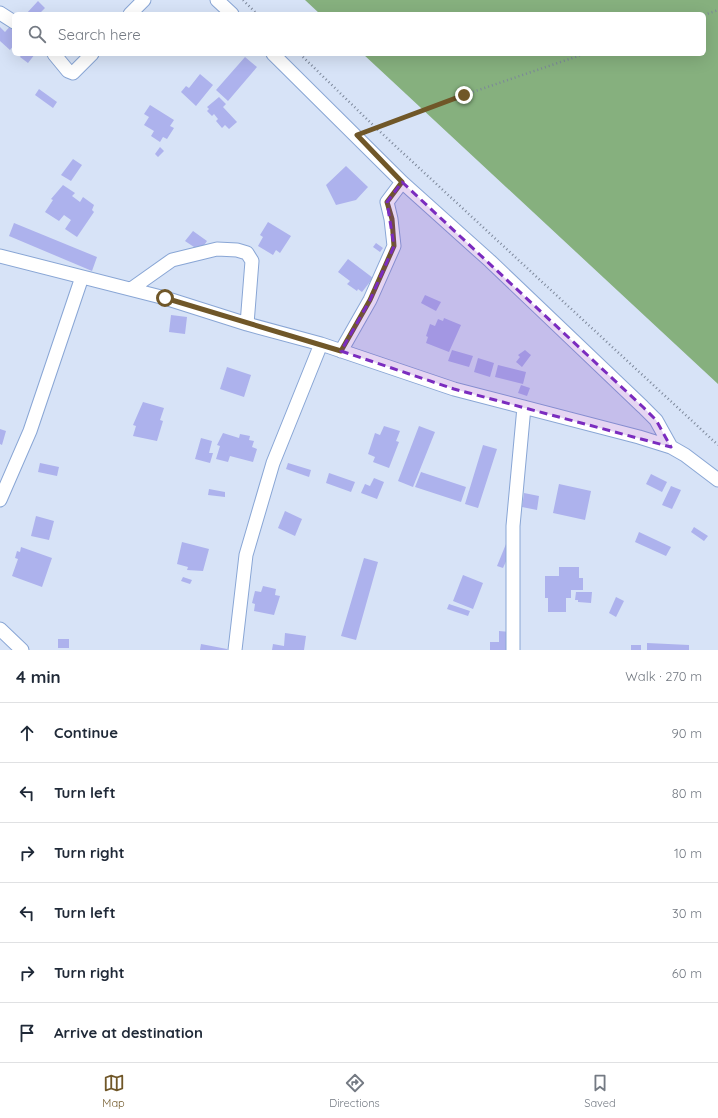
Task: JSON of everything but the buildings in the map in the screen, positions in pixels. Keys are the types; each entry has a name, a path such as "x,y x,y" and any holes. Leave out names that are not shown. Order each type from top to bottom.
{"street":[{"path":"132,12 144,0"},
{"path":"217,0 230,12"},
{"path":"0,13 12,21"},
{"path":"56,56 68,71 73,73 78,70 90,56"},
{"path":"275,56 357,135 402,182 490,261 643,407 656,420 671,447"},
{"path":"341,351 370,300 394,246 392,219 387,202 402,182"},
{"path":"131,289 172,260 217,249 237,250 247,254 252,261 248,324"},
{"path":"0,256 131,289 321,344 454,389 639,437 671,447 685,455 718,480"},
{"path":"0,500 3,482 30,431 82,277"},
{"path":"235,650 246,555 273,463 321,344"},
{"path":"513,650 513,526 524,407"},
{"path":"0,629 22,650"}],"path":[{"path":"242,0 255,12"},
{"path":"706,14 718,10"},
{"path":"302,56 376,128 718,445"},
{"path":"357,135 464,95 578,56"}],"highlighted area":[{"path":"402,182 643,407 656,420 671,447 454,389 341,351 370,300 394,246 387,202"}],"green space":[{"path":"305,0 718,0 718,384 365,56 706,56 706,12 318,12"}],"route":[{"path":"165,298 341,351 370,300 394,246 392,219 387,202 402,182 357,135 464,95"}]}
